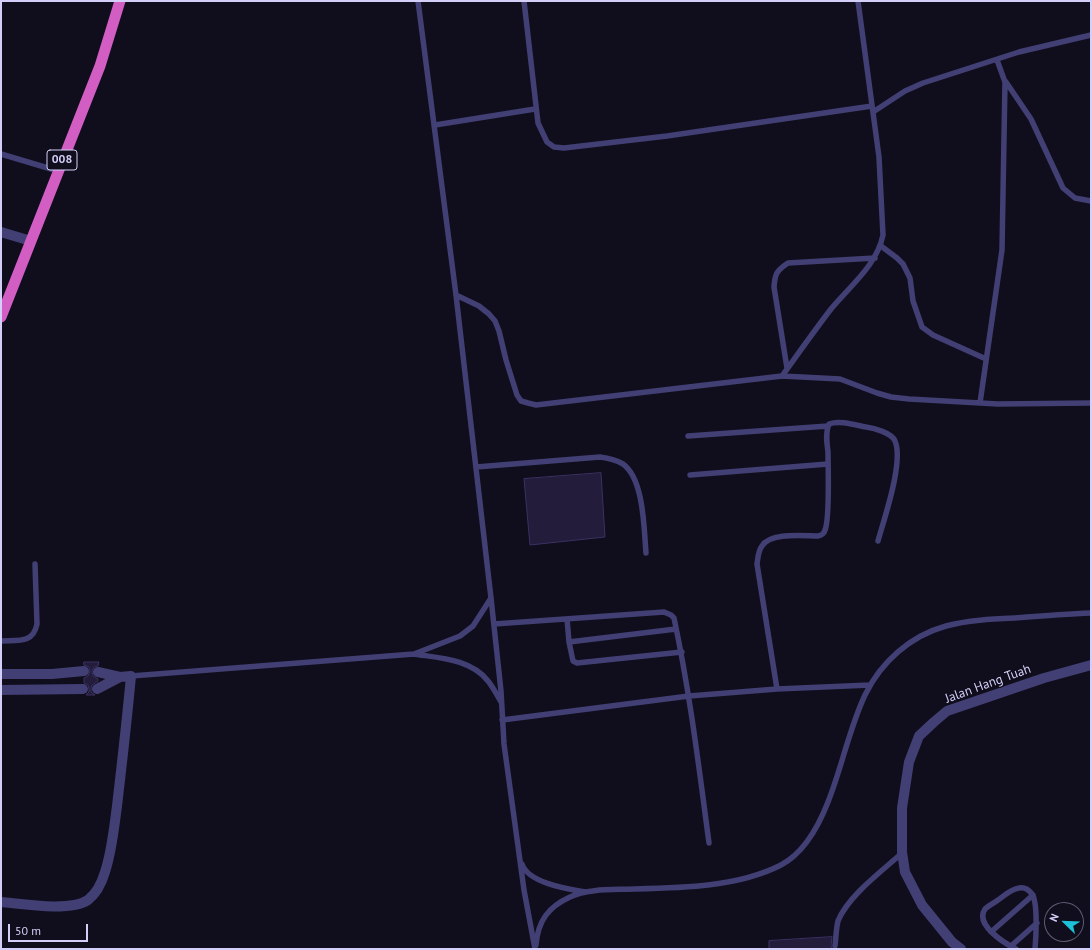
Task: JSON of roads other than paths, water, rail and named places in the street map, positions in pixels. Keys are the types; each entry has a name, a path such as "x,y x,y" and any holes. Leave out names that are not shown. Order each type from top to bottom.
{"highway":[{"name":"008","path":"1,316 100,66 120,1"}],"street":[{"path":"1,232 30,240"},
{"name":"Jalan Hang Tuah","path":"961,949 952,942 922,905 905,872 902,852 902,808 909,762 919,736 947,711 1044,678 1091,665"},
{"path":"1,674 84,671"},
{"path":"1,902 53,906 78,904 87,900 100,884 111,848 131,676 120,677 98,672"},
{"path":"34,674 34,689"},
{"path":"98,689 120,677"},
{"path":"1,690 83,689"}],"lane":[{"path":"418,1 456,295 476,467 494,624 504,744 535,949"},
{"path":"524,1 538,123 547,142 554,147 564,148 872,109 923,83 1020,52 1091,35"},
{"path":"782,376 831,310 875,258 881,246 883,221 878,157 858,1"},
{"path":"997,60 1006,82 1031,120 1063,188 1075,198 1091,201"},
{"path":"980,403 1002,250 1006,82"},
{"path":"434,125 536,110"},
{"path":"1,154 58,171"},
{"path":"881,246 903,264 910,278 913,301 922,328 933,335 986,359"},
{"path":"788,368 774,288 775,277 778,269 788,263 875,258"},
{"path":"456,295 479,306 489,314 495,322 499,331 517,395 521,400 536,405 782,376 840,379 877,393 891,397 909,399 980,403 1091,403"},
{"path":"688,436 828,426 832,423 839,422 870,427 890,435 895,441 897,456 893,490 878,541"},
{"path":"777,689 758,564 758,554 762,545 770,538 784,536 818,536 822,535 825,531 827,518 828,426"},
{"path":"476,467 600,457 613,460 624,465 632,473 640,494 646,553"},
{"path":"690,475 828,464"},
{"path":"1,641 25,640 31,637 36,631 37,624 34,564"},
{"path":"414,654 460,636 473,626 491,598"},
{"path":"494,624 664,612 674,618 682,652 689,696 709,843"},
{"path":"519,851 523,867 532,876 545,883 569,890 589,892 675,888 734,881 761,873 783,864 798,851 811,835 822,817 864,696 870,685 886,664 904,646 922,635 946,626 983,620 1091,613"},
{"path":"567,619 569,642 573,661 577,663 682,652"},
{"path":"569,642 676,630"},
{"path":"131,676 414,654 451,660 465,664 477,670 488,680 501,704"},
{"path":"502,720 689,696 777,689 870,685"},
{"path":"835,946 838,923 843,910 863,888 902,852"},
{"path":"1035,949 1037,923 1033,895 1027,889 1020,887 1012,890 985,909 983,915 984,922 991,932 1003,942 1014,948 1037,923"},
{"path":"535,949 538,928 554,906 570,897 589,892"},
{"path":"991,932 1033,895"}]}
